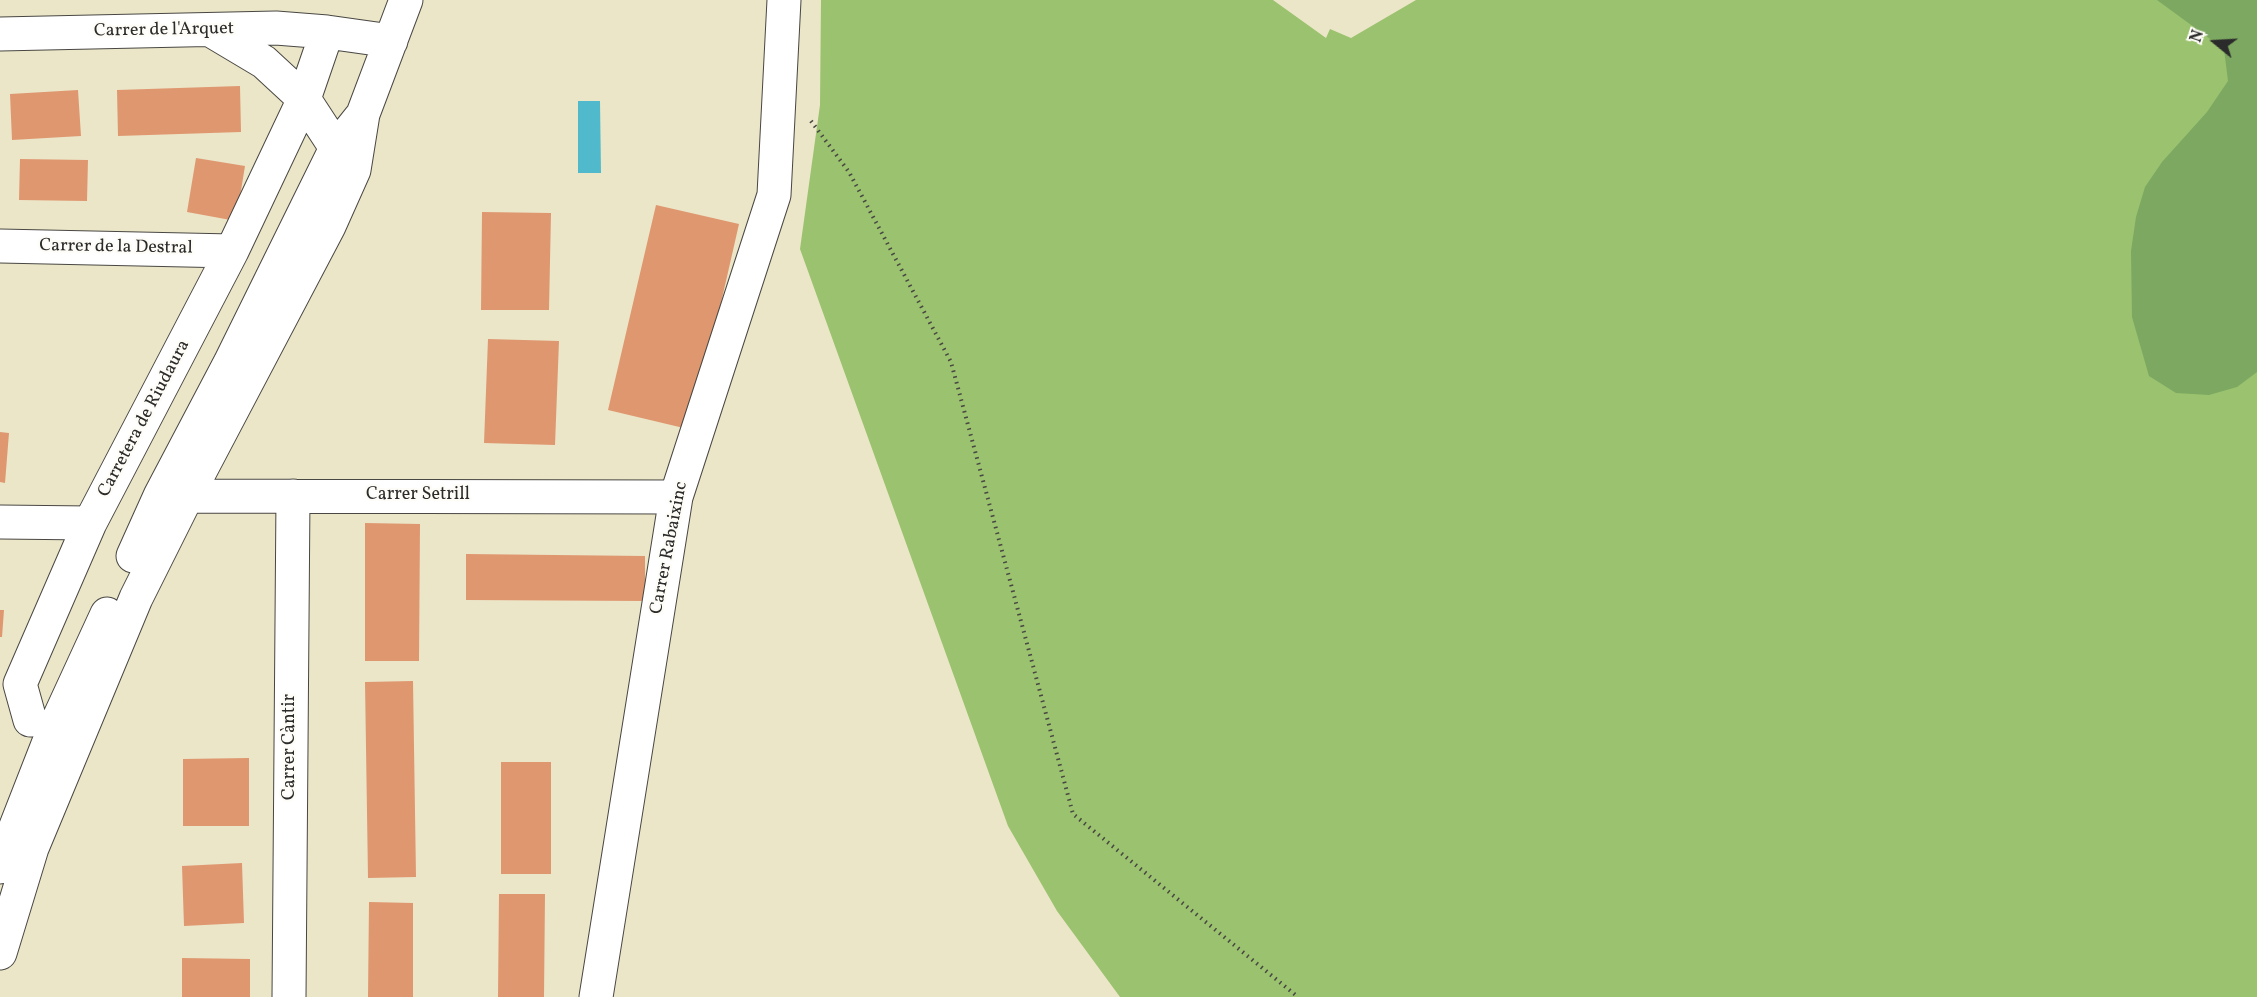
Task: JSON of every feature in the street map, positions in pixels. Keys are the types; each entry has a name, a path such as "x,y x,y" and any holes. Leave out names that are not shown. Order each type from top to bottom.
{"street":[{"path":"173,496 329,226 354,170 363,114 406,0"},
{"name":"Carrer Rabaixinc","path":"596,997 676,496 774,195 784,0"},
{"name":"Carrer de l'Arquet","path":"0,34 276,28 392,41"},
{"path":"212,31 264,62 304,99 336,148"},
{"name":"Carretera de Riudaura","path":"40,726 20,684 90,523 232,251 304,99 327,32"},
{"path":"40,726 86,721 136,598 173,496 230,363 336,148 363,114"},
{"name":"Carrer de la Destral","path":"0,246 232,251"},
{"name":"Carrer Setrill","path":"173,496 676,496"},
{"name":"Carrer Càntir","path":"290,997 293,496"},
{"path":"0,522 90,523"},
{"path":"0,867 40,726"},
{"path":"0,953 32,848 40,726"}],"path":[{"path":"780,79 849,172 951,362 1073,814 1298,997"}],"green space":[{"path":"821,0 1273,0 1326,38 1330,29 1351,38 1416,0 2257,0 2257,997 1120,997 1057,911 1008,826 800,249 820,105"},
{"path":"2157,0 2257,0 2257,372 2237,387 2209,395 2176,393 2149,376 2132,317 2131,251 2136,217 2145,187 2162,162 2207,112 2228,81 2224,49"}],"water":[{"path":"578,101 600,101 601,173 578,173"}],"building":[{"path":"240,86 241,132 118,136 117,90"},
{"path":"78,90 81,136 12,140 10,94"},
{"path":"196,158 245,166 236,221 187,212"},
{"path":"20,159 88,160 87,201 19,200"},
{"path":"656,205 739,224 692,430 608,410"},
{"path":"482,212 551,213 549,310 481,310"},
{"path":"488,339 559,341 555,445 484,443"},
{"path":"0,432 9,433 5,483 0,482"},
{"path":"365,523 420,524 419,661 365,661"},
{"path":"466,554 645,556 645,601 466,600"},
{"path":"0,610 4,610 2,637 0,637"},
{"path":"413,681 416,877 368,878 365,682"},
{"path":"249,758 249,826 183,826 183,759"},
{"path":"501,762 551,762 551,874 501,874"},
{"path":"242,863 244,923 184,926 182,866"},
{"path":"499,894 545,894 544,997 498,997"},
{"path":"369,902 413,903 413,997 368,997"},
{"path":"182,958 250,959 250,997 182,997"}]}
